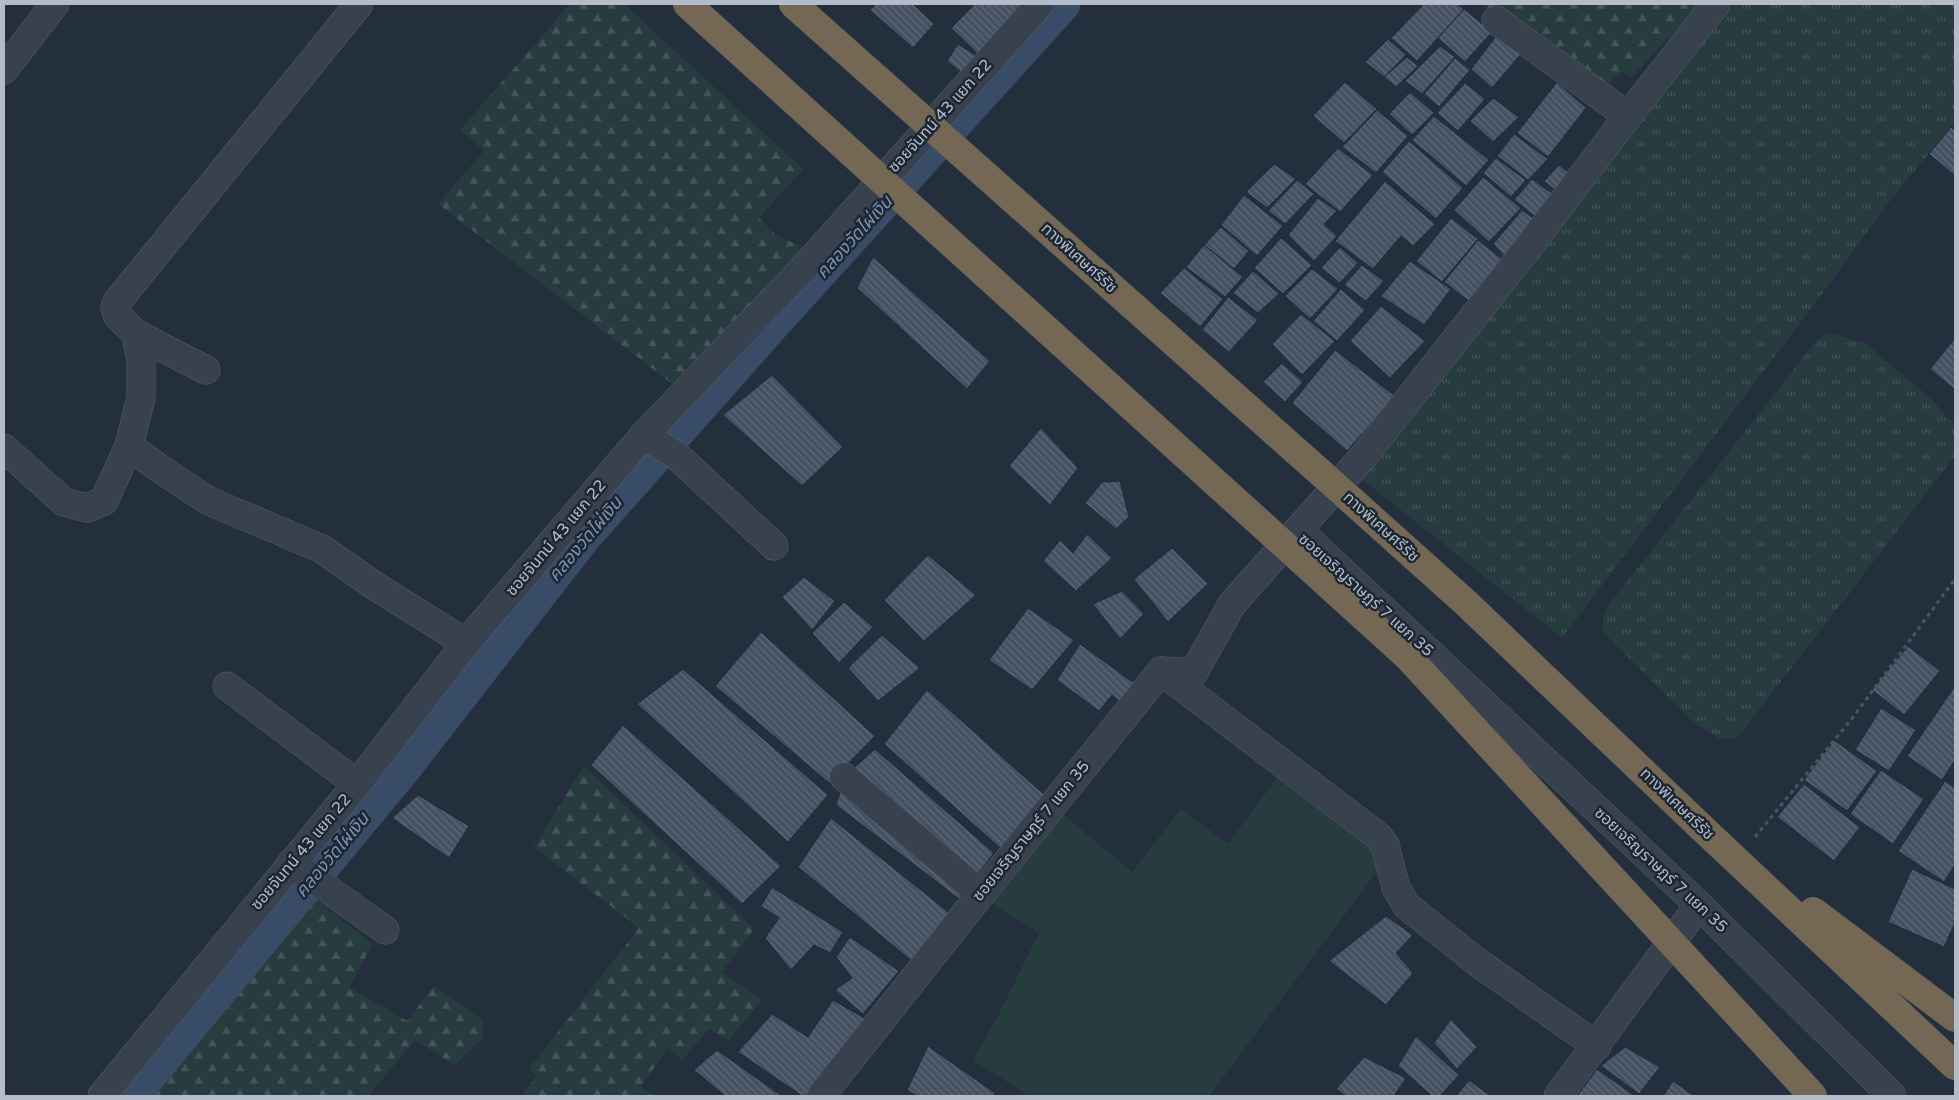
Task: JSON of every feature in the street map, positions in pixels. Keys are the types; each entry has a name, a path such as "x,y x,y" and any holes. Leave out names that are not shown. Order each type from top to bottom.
{"highway":[{"path":"687,4 1407,656 1813,1096"},
{"name":"ทางพิเศษศรีรัช","path":"793,4 1466,603 1955,1066"},
{"path":"1702,828 1955,1018"}],"street":[{"path":"4,70 55,4"},
{"path":"206,370 136,334 117,315 115,308 117,302 359,4"},
{"name":"ซอยจันทน์ 43 แยก 22","path":"102,1096 357,784 466,643 644,435 802,270 1040,4"},
{"path":"1298,530 1363,457 1716,4"},
{"path":"1496,20 1628,116"},
{"path":"4,448 64,502 87,508 104,501 129,446 140,397 140,361 136,334"},
{"path":"644,435 677,456 774,546"},
{"path":"129,446 209,501 322,548 375,586 466,643"},
{"name":"ซอยเจริญราษฎร์ 7 แยก 35","path":"821,1096 980,894 1161,671 1194,672 1232,604 1298,530 1700,905 1892,1096"},
{"path":"1161,671 1378,836 1385,845 1396,888 1407,906 1477,962 1597,1046"},
{"path":"227,686 357,784"},
{"path":"844,778 980,894"},
{"path":"291,863 385,930"},
{"path":"1558,1096 1700,905"}],"path":[{"path":"1749,845 1854,716 1955,579"}],"green space":[{"path":"570,4 624,4 803,169 759,218 776,235 810,250 686,385 671,383 438,204 484,151 460,130"},
{"path":"1482,4 1702,4 1631,77 1621,72 1603,89"},
{"path":"1726,4 1955,4 1955,123 1895,194 1562,638 1357,475"},
{"path":"1829,333 1865,343 1928,396 1955,425 1955,456 1737,738 1720,739 1692,721 1603,632 1603,616 1611,602 1817,340"},
{"path":"584,766 754,929 722,972 762,1000 728,1041 709,1029 682,1060 668,1048 641,1087 653,1096 522,1096 536,1076 529,1069 639,928 534,847"},
{"path":"1282,771 1393,850 1209,1096 1029,1096 973,1060 999,1014 1039,933 986,900 1062,813 1132,872 1181,809 1228,844"},
{"path":"290,880 373,944 349,987 407,1021 434,986 483,1020 482,1039 455,1065 415,1040 368,1096 122,1096"}],"building":[{"path":"876,4 913,4 934,24 913,48 870,10"},
{"path":"975,4 1035,4 987,63 951,28"},
{"path":"1424,4 1457,4 1464,9 1417,61 1391,38"},
{"path":"1464,9 1492,32 1465,62 1438,38"},
{"path":"1497,35 1522,53 1492,88 1471,69"},
{"path":"1388,39 1406,55 1384,77 1365,62"},
{"path":"958,44 987,63 971,80 947,61"},
{"path":"1440,46 1455,57 1422,94 1405,81"},
{"path":"1407,57 1418,66 1396,87 1384,77"},
{"path":"1455,58 1470,70 1439,107 1424,94"},
{"path":"1345,82 1377,109 1344,143 1313,116"},
{"path":"1557,82 1586,108 1548,157 1517,133"},
{"path":"1465,83 1485,99 1458,131 1437,113"},
{"path":"1410,92 1434,113 1412,135 1389,114"},
{"path":"1493,98 1519,117 1493,142 1470,121"},
{"path":"1377,110 1408,136 1376,173 1342,147"},
{"path":"1434,116 1489,160 1466,186 1412,140"},
{"path":"1951,127 1955,131 1955,176 1929,154"},
{"path":"1514,134 1548,159 1528,180 1497,156"},
{"path":"1409,141 1463,188 1436,219 1382,172"},
{"path":"1338,148 1373,175 1340,212 1305,184"},
{"path":"1496,158 1526,180 1511,197 1483,173"},
{"path":"1274,164 1296,179 1267,208 1246,192"},
{"path":"1559,165 1577,179 1563,197 1544,181"},
{"path":"1483,177 1521,208 1489,242 1454,210"},
{"path":"1532,179 1560,199 1541,221 1514,200"},
{"path":"1297,180 1314,194 1285,224 1268,211"},
{"path":"1385,181 1435,224 1413,246 1401,236 1373,269 1335,241"},
{"path":"1244,195 1283,226 1257,256 1221,225"},
{"path":"1318,198 1337,211 1324,224 1337,236 1314,261 1288,235"},
{"path":"1522,210 1542,224 1509,261 1493,244"},
{"path":"1451,218 1478,239 1442,282 1416,261"},
{"path":"1221,227 1249,251 1234,269 1204,245"},
{"path":"1281,238 1312,265 1283,294 1254,268"},
{"path":"1478,240 1507,263 1474,305 1444,282"},
{"path":"1204,245 1243,277 1225,297 1186,267"},
{"path":"1340,247 1358,263 1340,283 1321,268"},
{"path":"873,257 990,361 967,389 857,288"},
{"path":"1410,261 1451,289 1424,325 1381,296"},
{"path":"1362,265 1384,281 1366,301 1344,285"},
{"path":"1184,268 1223,299 1200,327 1160,293"},
{"path":"1312,269 1338,289 1310,319 1285,296"},
{"path":"1253,271 1279,294 1258,313 1233,293"},
{"path":"1341,289 1365,310 1337,341 1313,321"},
{"path":"1228,297 1258,320 1229,352 1202,330"},
{"path":"1381,306 1425,341 1390,378 1350,341"},
{"path":"1301,314 1335,341 1302,375 1272,344"},
{"path":"1955,338 1955,390 1930,369"},
{"path":"1335,350 1395,396 1347,451 1292,403"},
{"path":"1282,363 1303,382 1285,402 1263,382"},
{"path":"772,375 843,447 802,486 723,415"},
{"path":"1041,428 1078,468 1050,505 1009,466"},
{"path":"1120,481 1129,517 1116,529 1085,503 1102,482"},
{"path":"1087,534 1112,558 1076,591 1043,561 1060,540 1073,553"},
{"path":"1172,548 1208,584 1168,622 1134,579"},
{"path":"928,555 976,595 924,641 884,600"},
{"path":"804,577 835,601 812,630 782,597"},
{"path":"1122,591 1144,614 1120,639 1093,604"},
{"path":"844,602 873,627 839,663 812,633"},
{"path":"1028,608 1074,640 1032,690 989,660"},
{"path":"761,632 875,736 829,783 715,686"},
{"path":"882,635 920,668 878,701 848,668"},
{"path":"1080,644 1134,683 1123,704 1112,695 1099,711 1057,680"},
{"path":"1908,646 1940,671 1904,715 1872,690"},
{"path":"683,669 828,795 788,842 637,704"},
{"path":"1955,686 1955,760 1942,780 1907,756"},
{"path":"927,690 1047,797 1000,848 884,744"},
{"path":"1881,708 1916,730 1889,771 1855,750"},
{"path":"623,725 781,866 742,904 591,765"},
{"path":"1834,740 1877,771 1847,811 1804,780"},
{"path":"875,749 994,853 974,879 844,777"},
{"path":"1881,770 1924,799 1893,844 1850,814"},
{"path":"1945,781 1955,788 1955,865 1944,882 1898,851"},
{"path":"1804,784 1860,827 1834,861 1777,817"},
{"path":"842,787 969,892 962,901 836,805"},
{"path":"418,795 469,826 449,858 392,818"},
{"path":"831,818 952,915 913,962 798,867"},
{"path":"1912,869 1955,889 1955,923 1944,947 1888,922"},
{"path":"772,887 843,932 830,953 814,945 791,970 765,938 779,918 761,906"},
{"path":"1386,916 1413,935 1396,953 1413,973 1386,1005 1329,961"},
{"path":"850,937 899,971 863,1014 835,990 852,978 836,957"},
{"path":"833,1000 866,1019 814,1096 802,1096 738,1052 772,1014 808,1037"},
{"path":"1451,1019 1477,1047 1457,1069 1434,1043"},
{"path":"1416,1036 1459,1075 1440,1096 1432,1096 1398,1066"},
{"path":"928,1046 995,1093 994,1096 917,1096 907,1090"},
{"path":"1625,1047 1660,1067 1639,1094 1601,1066"},
{"path":"717,1050 782,1096 725,1096 694,1070"},
{"path":"1364,1057 1406,1078 1394,1096 1346,1096 1336,1089"},
{"path":"1597,1069 1635,1096 1577,1096"},
{"path":"1469,1080 1491,1096 1456,1096"},
{"path":"1673,1081 1694,1096 1663,1096"}],"waterway":[{"name":"คลองวัดไผ่เงิน","path":"132,1096 404,768 583,538 773,324 1063,4"}]}
